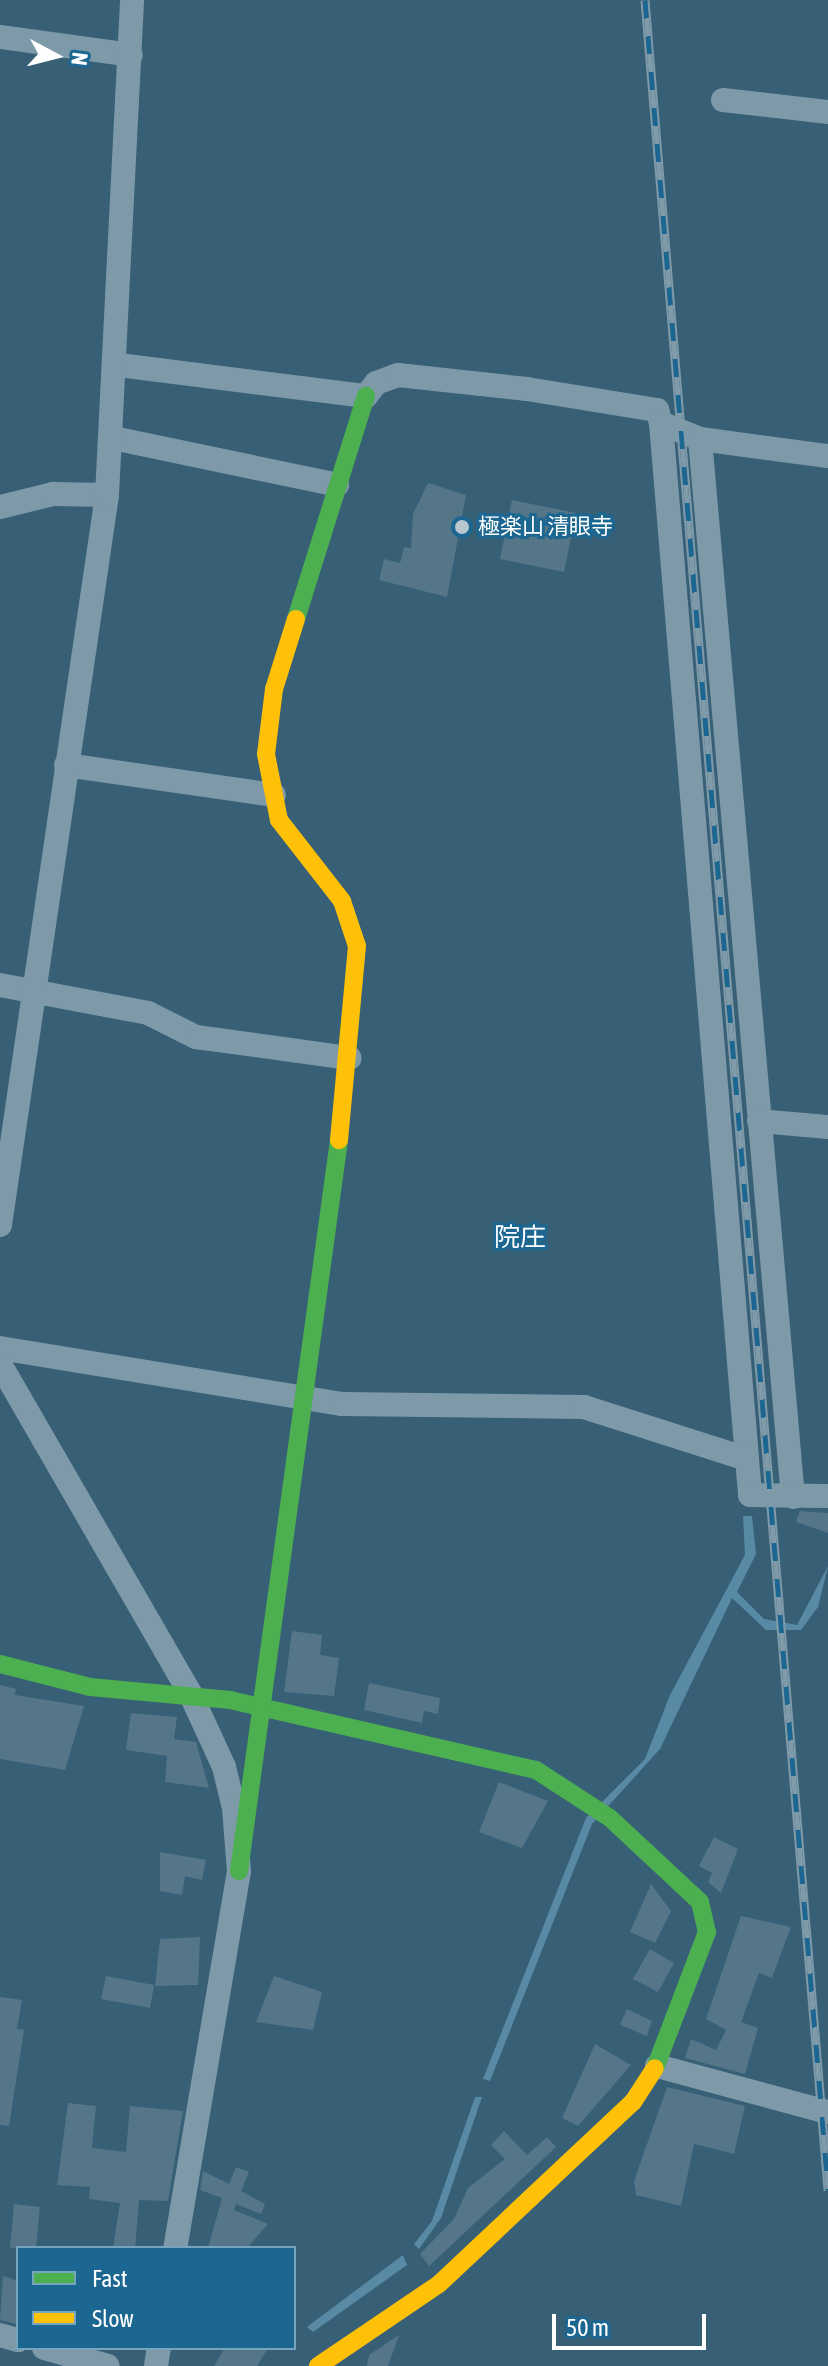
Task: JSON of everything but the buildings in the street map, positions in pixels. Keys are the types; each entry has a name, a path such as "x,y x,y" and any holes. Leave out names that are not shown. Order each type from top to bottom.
{"street":[{"path":"0,1225 107,495 119,365 132,0"},
{"path":"0,37 131,55"},
{"path":"723,100 828,112"},
{"path":"119,365 366,396"},
{"path":"175,2246 239,1871 299,1398 350,1058 357,946 342,901 279,820 266,754 274,689 366,396 376,383 398,375 657,410 661,423 750,1495 828,1496"},
{"path":"661,423 700,439 828,456"},
{"path":"113,438 337,485"},
{"path":"700,439 793,1497"},
{"path":"0,507 53,494 107,495"},
{"path":"66,765 274,795"},
{"path":"0,985 35,989 148,1013 196,1037 350,1058"},
{"path":"759,1121 828,1127"},
{"path":"0,1348 299,1398 584,1407 747,1459"},
{"path":"0,1364 190,1693 224,1767 239,1871"},
{"path":"0,1664 90,1687 190,1693 259,1706 536,1770 610,1818 670,1867 700,1902 707,1932 657,2066 633,2102 439,2284 318,2366"},
{"path":"657,2066 828,2112"},
{"path":"51,2350 108,2366"}],"water":[{"path":"743,1516 752,1516 756,1554 737,1592 764,1619 797,1625 828,1566 818,1607 801,1630 766,1630 732,1598 660,1749 592,1824 490,2081 483,2079 586,1818 645,1759 670,1695 745,1555"},
{"path":"475,2097 482,2097 441,2218 419,2249 414,2244 432,2221"},
{"path":"403,2255 407,2265 313,2332 307,2327"}],"railway":[{"path":"645,0 828,2190"}],"traffic: fast":[{"path":"296,619 366,396"},
{"path":"239,1871 339,1140"},
{"path":"0,1664 90,1687 230,1700 536,1770 610,1818 700,1902 707,1932 655,2068"}],"traffic: slow":[{"path":"296,619 274,689 266,754 279,820 342,901 357,946 339,1140"},
{"path":"318,2366 439,2284 633,2102 655,2068"}],"place":[{"name":"極楽山 清眼寺","path":"462,527"}],"district":[{"name":"院庄","path":"520,1238"}]}
